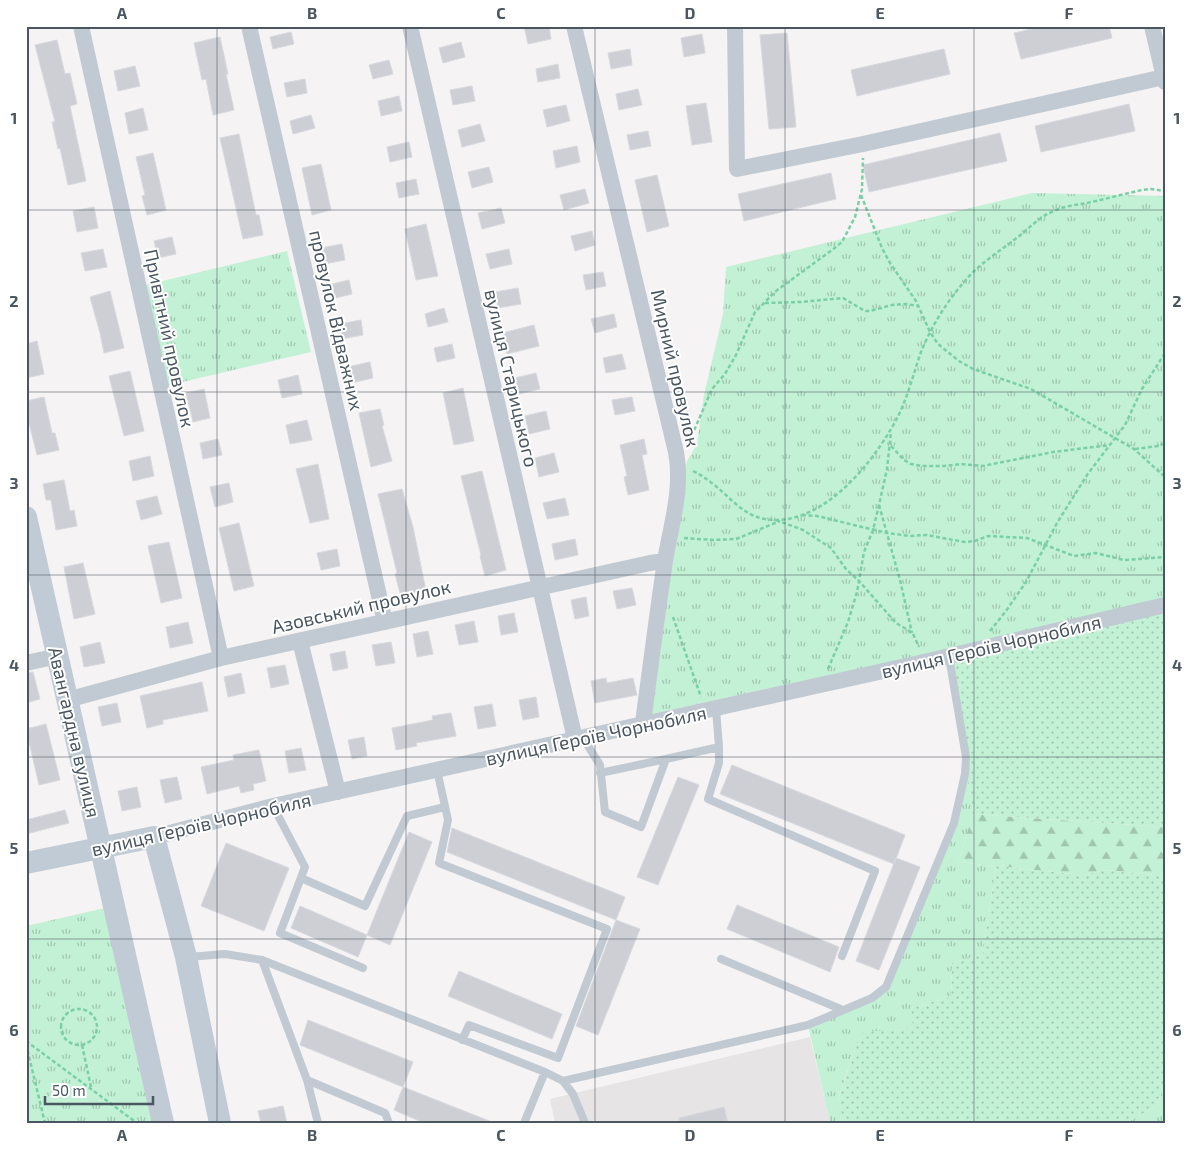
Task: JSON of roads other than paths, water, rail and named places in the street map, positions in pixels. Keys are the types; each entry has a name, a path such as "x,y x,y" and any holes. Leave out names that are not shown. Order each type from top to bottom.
{"street":[{"name":"Привітний провулок","path":"81,26 221,658"},
{"name":"провулок Відважних","path":"249,26 385,622"},
{"name":"вулиця Старицького","path":"410,26 540,587 578,738"},
{"name":"Мирний провулок","path":"574,26 678,461 678,486 665,562 643,723"},
{"path":"735,26 737,169 1164,80 1152,26"},
{"name":"Авангардна вулиця","path":"26,517 163,1123"},
{"name":"Азовський провулок","path":"68,700 221,658 650,563 665,562"},
{"name":"вулиця Героїв Чорнобиля","path":"26,863 154,837 273,806 949,657 1165,605"},
{"path":"300,641 338,792"},
{"path":"26,663 58,656"},
{"path":"154,837 186,957 220,1123"}],"lane":[{"path":"564,1081 808,1025 872,998 886,987 954,823 965,774 966,757 949,657"},
{"path":"711,710 719,747 718,763 708,798 875,871 842,956"},
{"path":"578,738 600,765 605,812 641,827 666,759"},
{"path":"600,773 719,747"},
{"path":"437,770 448,820 439,863 607,929 558,1058 469,1025 462,1040"},
{"path":"273,806 305,867 280,933 363,968"},
{"path":"301,878 365,906 407,816 445,807"},
{"path":"186,957 225,954 262,960 545,1072 564,1081 573,1094 585,1123"},
{"path":"721,959 843,1010"},
{"path":"262,960 307,1080 318,1123"},
{"path":"524,1123 545,1072"},
{"path":"307,1080 385,1112 390,1123"}]}
